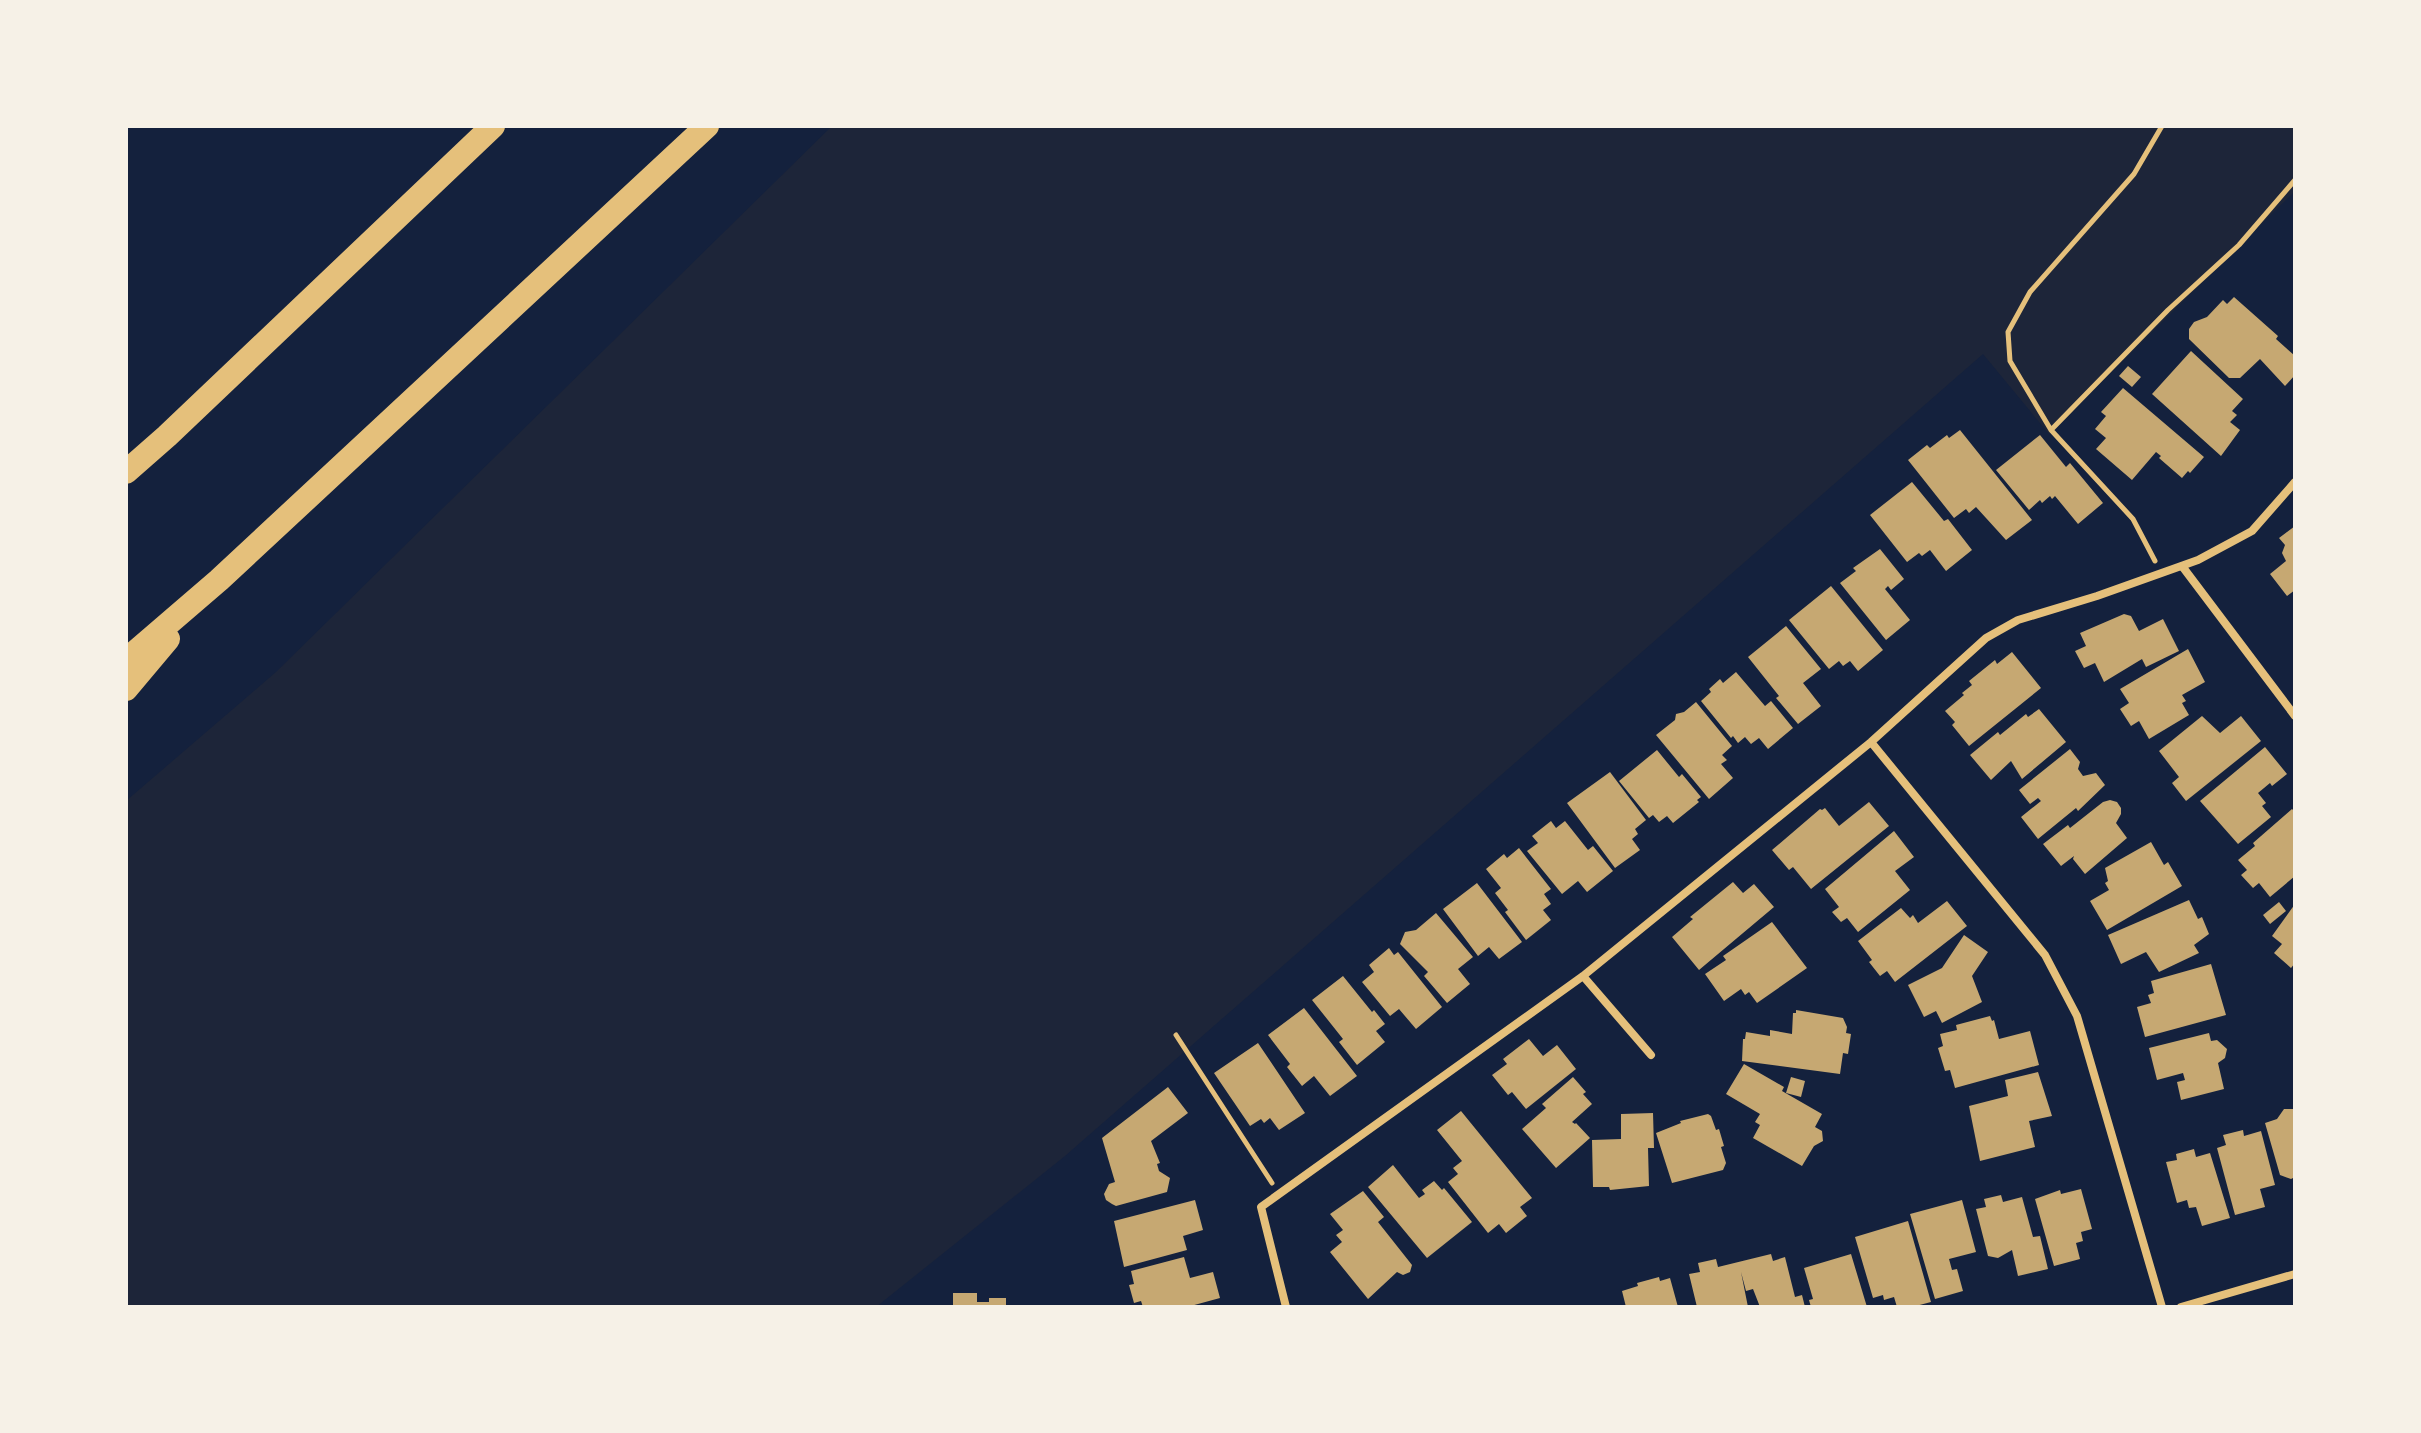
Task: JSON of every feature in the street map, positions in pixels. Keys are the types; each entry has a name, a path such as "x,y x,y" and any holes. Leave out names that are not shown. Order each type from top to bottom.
{"highway":[{"path":"126,472 493,126"},
{"path":"126,660 219,580 707,126"},
{"path":"126,689 219,580"}],"street":[{"path":"1286,1307 1261,1207 1583,976 1871,742 1986,638 2018,620 2182,566 2252,531 2295,482"},
{"path":"2182,566 2295,716"},
{"path":"1871,742 2045,955 2077,1016 2162,1307"},
{"path":"1583,976 1651,1055"},
{"path":"2181,1307 2295,1274"}],"path":[{"path":"2160,573 2133,519 2051,430 2010,361 2008,332 2030,292 2134,174 2162,126"},
{"path":"2051,430 2158,320 2239,245 2295,180"},
{"path":"1176,1035 1279,1194"}],"shaded area":[{"path":"832,126 2295,126 2295,191 2049,434 1983,354 1065,1156 876,1307 126,1307 126,801 276,672"}],"building":[{"path":"2234,297 2278,336 2276,339 2295,356 2295,375 2285,386 2260,359 2240,378 2229,378 2189,339 2189,329 2194,322 2207,317 2223,300 2227,304"},
{"path":"2191,351 2243,399 2232,411 2237,415 2230,422 2240,430 2221,456 2152,394"},
{"path":"2128,366 2141,377 2132,387 2119,376"},
{"path":"2123,388 2204,457 2190,473 2188,471 2182,478 2156,452 2132,480 2096,449 2106,438 2095,429 2106,416 2101,412"},
{"path":"1960,430 2032,520 2006,540 1976,507 1969,513 1966,509 1954,518 1908,460 1927,445 1930,448 1947,435 1949,438"},
{"path":"2040,435 2066,467 2070,463 2103,503 2078,524 2055,496 2042,503 2040,500 2029,510 1996,470"},
{"path":"1912,482 1944,521 1948,519 1972,550 1946,571 1930,550 1922,556 1919,553 1907,562 1870,515"},
{"path":"2295,526 2295,590 2287,596 2270,574 2286,561 2282,553 2285,545 2279,538"},
{"path":"1880,549 1904,579 1891,590 1888,586 1885,589 1910,620 1886,640 1840,583 1856,571 1853,568"},
{"path":"1831,586 1883,650 1858,671 1850,661 1843,666 1839,661 1829,669 1789,620"},
{"path":"2124,614 2131,616 2139,631 2163,619 2179,651 2146,667 2142,659 2104,682 2095,663 2084,668 2075,651 2086,646 2080,633"},
{"path":"1786,626 1821,669 1803,683 1821,706 1798,724 1748,657"},
{"path":"2188,649 2205,682 2182,695 2186,701 2182,703 2189,715 2149,739 2139,721 2131,726 2120,709 2129,703 2120,689"},
{"path":"2012,652 2041,688 1969,746 1945,711 1972,685 1969,681 1995,660 1997,664"},
{"path":"1736,672 1765,706 1771,701 1793,728 1768,749 1759,738 1751,744 1745,737 1738,743 1733,736 1731,738 1701,701 1720,679 1723,683"},
{"path":"1696,702 1732,746 1722,755 1727,760 1721,764 1733,778 1709,799 1656,735 1675,720 1676,714 1684,712"},
{"path":"2039,709 2066,742 2022,779 2011,761 1991,780 1970,755 1998,732 2000,735 2026,714 2028,717"},
{"path":"2202,716 2220,733 2241,716 2261,741 2186,801 2172,783 2179,777 2159,751"},
{"path":"2265,747 2287,774 2258,793 2266,803 2262,806 2271,817 2238,844 2200,801"},
{"path":"2070,749 2080,762 2078,769 2083,776 2096,773 2105,785 2078,811 2076,808 2038,839 2021,817 2041,801 2038,798 2030,804 2019,790"},
{"path":"1657,750 1701,797 1673,823 1667,816 1659,822 1653,815 1649,818 1619,781"},
{"path":"1610,772 1646,820 1635,829 1638,834 1632,839 1640,850 1615,868 1567,803"},
{"path":"2110,800 2117,802 2121,808 2116,823 2127,838 2085,874 2073,859 2074,856 2061,866 2043,844"},
{"path":"1869,802 1889,826 1811,889 1793,867 1789,870 1772,850 1820,809 1825,808 1839,826"},
{"path":"2292,809 2295,812 2295,876 2270,897 2259,883 2253,888 2241,875 2247,870 2238,860"},
{"path":"1551,821 1556,828 1565,821 1588,850 1593,846 1613,871 1587,892 1578,881 1562,894 1527,851 1538,843 1532,836"},
{"path":"1894,831 1914,857 1895,871 1910,890 1858,932 1847,918 1841,922 1832,912 1839,907 1825,889"},
{"path":"2151,842 2164,865 2168,862 2182,886 2107,930 2090,901 2109,890 2105,883 2108,881 2105,868"},
{"path":"1519,848 1551,889 1544,894 1551,904 1543,910 1551,920 1526,940 1505,912 1508,910 1495,893 1501,888 1486,869 1504,854 1507,858"},
{"path":"1733,882 1743,893 1754,884 1774,907 1699,970 1672,937 1693,919 1690,917"},
{"path":"1477,883 1522,942 1499,959 1489,947 1478,956 1443,909"},
{"path":"2189,900 2198,919 2202,917 2209,934 2194,945 2199,953 2159,972 2146,952 2121,964 2108,935"},
{"path":"1947,901 1967,926 1895,982 1887,971 1880,976 1858,941 1901,908 1910,918 1913,915 1918,923"},
{"path":"2279,902 2286,911 2270,924 2263,915"},
{"path":"2295,904 2295,963 2291,968 2274,953 2282,944 2272,936"},
{"path":"1436,913 1473,957 1458,969 1470,984 1447,1003 1424,976 1428,972 1400,944 1405,932 1416,930"},
{"path":"1772,922 1807,968 1757,1003 1749,992 1745,995 1741,989 1724,1001 1705,974 1726,960 1723,956"},
{"path":"1964,935 1988,952 1972,976 1982,1002 1942,1023 1936,1011 1924,1017 1908,985 1942,968"},
{"path":"1389,948 1394,955 1398,952 1442,1007 1416,1029 1399,1009 1390,1016 1362,982 1374,972 1369,965"},
{"path":"2211,964 2226,1015 2145,1037 2137,1007 2151,1003 2148,995 2154,993 2151,981"},
{"path":"1343,976 1385,1024 1376,1031 1385,1042 1357,1065 1339,1042 1343,1039 1312,1000"},
{"path":"1304,1008 1357,1076 1330,1096 1314,1076 1302,1086 1268,1035"},
{"path":"1796,1010 1843,1018 1846,1033 1851,1034 1848,1054 1843,1053 1840,1074 1742,1061 1746,1032 1770,1036 1770,1030 1792,1034 1793,1013"},
{"path":"1990,1016 1999,1039 2030,1031 2039,1065 1955,1088 1950,1070 1945,1071 1938,1048 1943,1046 1940,1034 1957,1030 1956,1025"},
{"path":"2209,1033 2211,1041 2217,1040 2227,1049 2225,1058 2218,1063 2224,1089 2181,1100 2177,1082 2185,1080 2183,1073 2157,1080 2149,1048"},
{"path":"1529,1039 1543,1056 1557,1045 1576,1069 1526,1109 1512,1092 1508,1095 1492,1075 1507,1064 1503,1059"},
{"path":"1258,1043 1305,1113 1279,1130 1270,1118 1264,1123 1261,1119 1250,1126 1214,1073"},
{"path":"1744,1064 1822,1114 1815,1127 1822,1131 1823,1141 1814,1146 1802,1166 1753,1138 1760,1125 1755,1122 1760,1114 1726,1094"},
{"path":"2038,1072 2052,1116 2029,1121 2035,1147 1980,1161 1969,1106 2008,1096 2005,1080"},
{"path":"1573,1077 1592,1104 1572,1122 1590,1138 1556,1168 1522,1129 1546,1108 1542,1104"},
{"path":"1791,1077 1805,1081 1801,1097 1786,1093"},
{"path":"1168,1087 1188,1113 1151,1141 1160,1163 1157,1164 1159,1171 1170,1178 1167,1192 1116,1206 1106,1200 1104,1194 1109,1184 1115,1182 1102,1138"},
{"path":"2284,1109 2295,1109 2295,1177 2291,1179 2280,1175 2265,1123 2277,1119"},
{"path":"1461,1111 1532,1198 1520,1207 1527,1216 1506,1233 1499,1224 1488,1233 1448,1182 1458,1174 1453,1168 1462,1161 1437,1130"},
{"path":"1653,1113 1654,1148 1648,1148 1649,1186 1610,1190 1609,1187 1593,1187 1592,1140 1621,1139 1621,1114"},
{"path":"1708,1114 1716,1130 1719,1129 1724,1146 1721,1147 1726,1163 1723,1170 1672,1183 1656,1133 1680,1121"},
{"path":"2243,1130 2244,1136 2261,1131 2275,1185 2260,1189 2265,1207 2235,1215 2217,1148 2226,1145 2223,1135"},
{"path":"2194,1149 2196,1157 2210,1153 2230,1218 2202,1226 2196,1207 2189,1208 2187,1200 2177,1203 2166,1162 2177,1160 2176,1154"},
{"path":"1393,1165 1419,1198 1425,1194 1422,1190 1434,1181 1442,1190 1444,1188 1472,1222 1427,1258 1368,1187"},
{"path":"2081,1189 2092,1229 2081,1232 2083,1241 2076,1243 2080,1259 2054,1266 2035,1199 2060,1190 2061,1194"},
{"path":"1363,1191 1384,1217 1378,1222 1412,1265 1410,1272 1403,1275 1397,1272 1368,1299 1330,1252 1342,1242 1336,1235 1343,1230 1330,1214"},
{"path":"2001,1195 2003,1202 2022,1197 2033,1237 2040,1236 2048,1269 2018,1276 2012,1250 1998,1258 1988,1256 1976,1209 1986,1207 1984,1199"},
{"path":"1195,1200 1203,1230 1183,1236 1187,1250 1124,1267 1114,1221"},
{"path":"1962,1200 1976,1252 1949,1259 1952,1270 1957,1269 1963,1291 1935,1299 1910,1214"},
{"path":"1908,1221 1931,1302 1897,1307 1894,1297 1884,1300 1883,1295 1873,1298 1855,1237"},
{"path":"1771,1254 1773,1261 1785,1257 1795,1297 1802,1295 1805,1307 1760,1307 1753,1289 1746,1291 1741,1272 1748,1307 1697,1307 1689,1274 1700,1272 1698,1263 1716,1259 1718,1267"},
{"path":"1851,1254 1867,1307 1811,1307 1809,1300 1813,1299 1804,1268"},
{"path":"1184,1257 1190,1278 1213,1272 1220,1298 1187,1307 1143,1307 1141,1301 1134,1303 1129,1285 1134,1284 1131,1271"},
{"path":"1659,1277 1660,1281 1670,1278 1678,1307 1626,1307 1622,1291"},
{"path":"953,1293 977,1293 977,1302 1006,1298 1006,1307 953,1307"}]}
